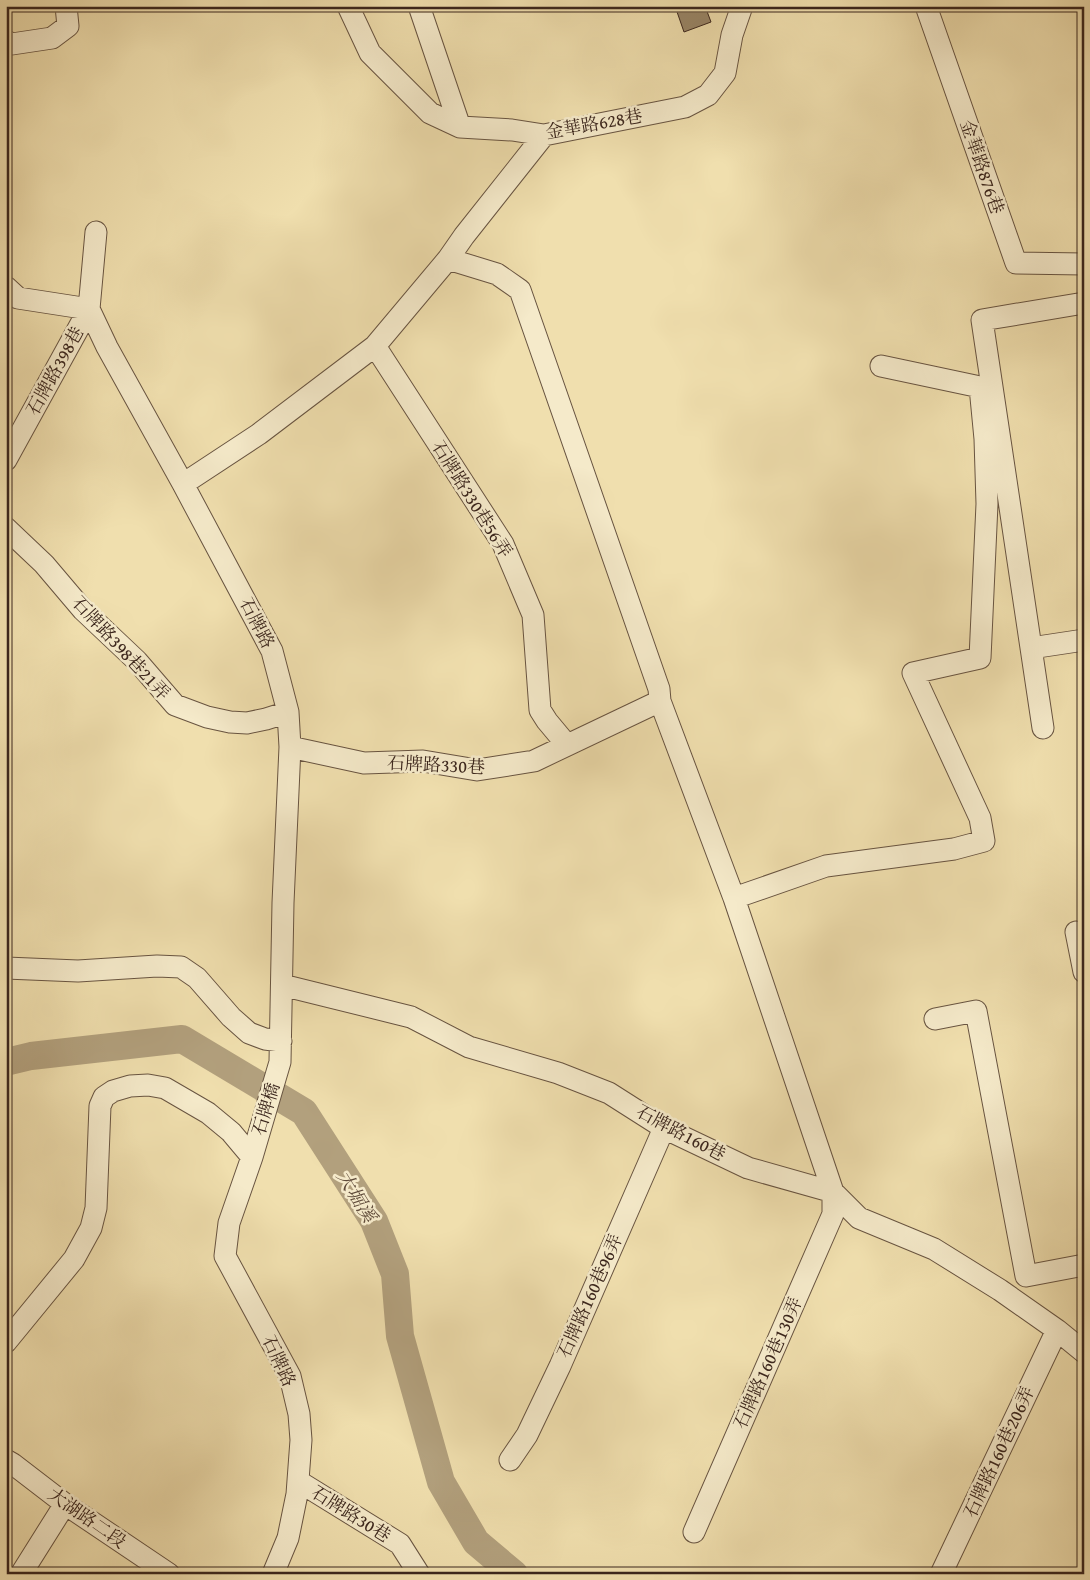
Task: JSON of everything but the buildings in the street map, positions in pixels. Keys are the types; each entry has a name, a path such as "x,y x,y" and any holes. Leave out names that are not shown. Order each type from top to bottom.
{"street":[{"path":"6,41 12,44 52,38 68,26 66,6"},
{"name":"金華路628巷","path":"348,6 370,53 430,113 460,127 512,130 544,135 685,107 708,95 725,73 732,34 742,6"},
{"path":"418,6 460,127"},
{"name":"金華路876巷","path":"926,6 1016,263 1084,264"},
{"path":"184,484 259,434 375,346 448,259 544,135"},
{"path":"6,287 18,298 89,308 96,232"},
{"path":"448,259 497,274 520,290 659,688 660,701 734,898 833,1192"},
{"path":"1043,728 982,320 1084,304"},
{"name":"石牌路398巷","path":"6,460 89,308"},
{"name":"石牌路","path":"89,308 107,348 184,484 272,651 288,712 290,746 283,903 281,1052"},
{"name":"石牌路330巷56弄","path":"375,346 503,544 533,615 540,710 567,745"},
{"path":"734,898 826,866 954,849 984,841 980,818 913,672 980,658 986,504 985,439 980,387 881,366"},
{"name":"石牌路398巷21弄","path":"6,528 44,564 83,610 137,661 175,705 207,717 230,722 247,723 266,720 288,712"},
{"path":"1031,648 1084,640"},
{"name":"石牌路330巷","path":"290,746 364,763 423,761 477,770 534,761 660,701"},
{"path":"1076,932 1084,972"},
{"path":"6,968 78,972 158,966 181,967 197,978 231,1017 250,1033 265,1039 281,1052"},
{"name":"石牌路160巷","path":"282,985 411,1017 469,1047 558,1073 609,1093 664,1128 748,1168 833,1192 859,1218 934,1250 1000,1290 1084,1352"},
{"path":"935,1019 976,1011 1026,1276 1084,1265"},
{"name":"石牌橋","path":"252,1157 281,1052"},
{"path":"6,1342 74,1259 91,1228 96,1208 100,1106 104,1096 130,1086 148,1085 166,1088 208,1113 231,1132 252,1157"},
{"name":"石牌路160巷96弄","path":"510,1460 527,1435 560,1366 664,1128"},
{"name":"石牌路","path":"252,1157 229,1223 225,1256 290,1376 299,1414 301,1440 298,1481 288,1538 273,1574"},
{"name":"石牌路160巷130弄","path":"694,1532 833,1214 833,1192"},
{"name":"石牌路160巷206弄","path":"941,1574 1056,1330"},
{"name":"大湖路二段","path":"6,1460 65,1504 169,1574"},
{"name":"石牌路30巷","path":"298,1481 400,1544 419,1574"},
{"path":"21,1574 65,1504"}],"waterway":[{"name":"大堀溪","path":"6,1062 31,1056 182,1039 304,1112 374,1221 395,1274 400,1336 441,1482 476,1542 514,1574"}]}
